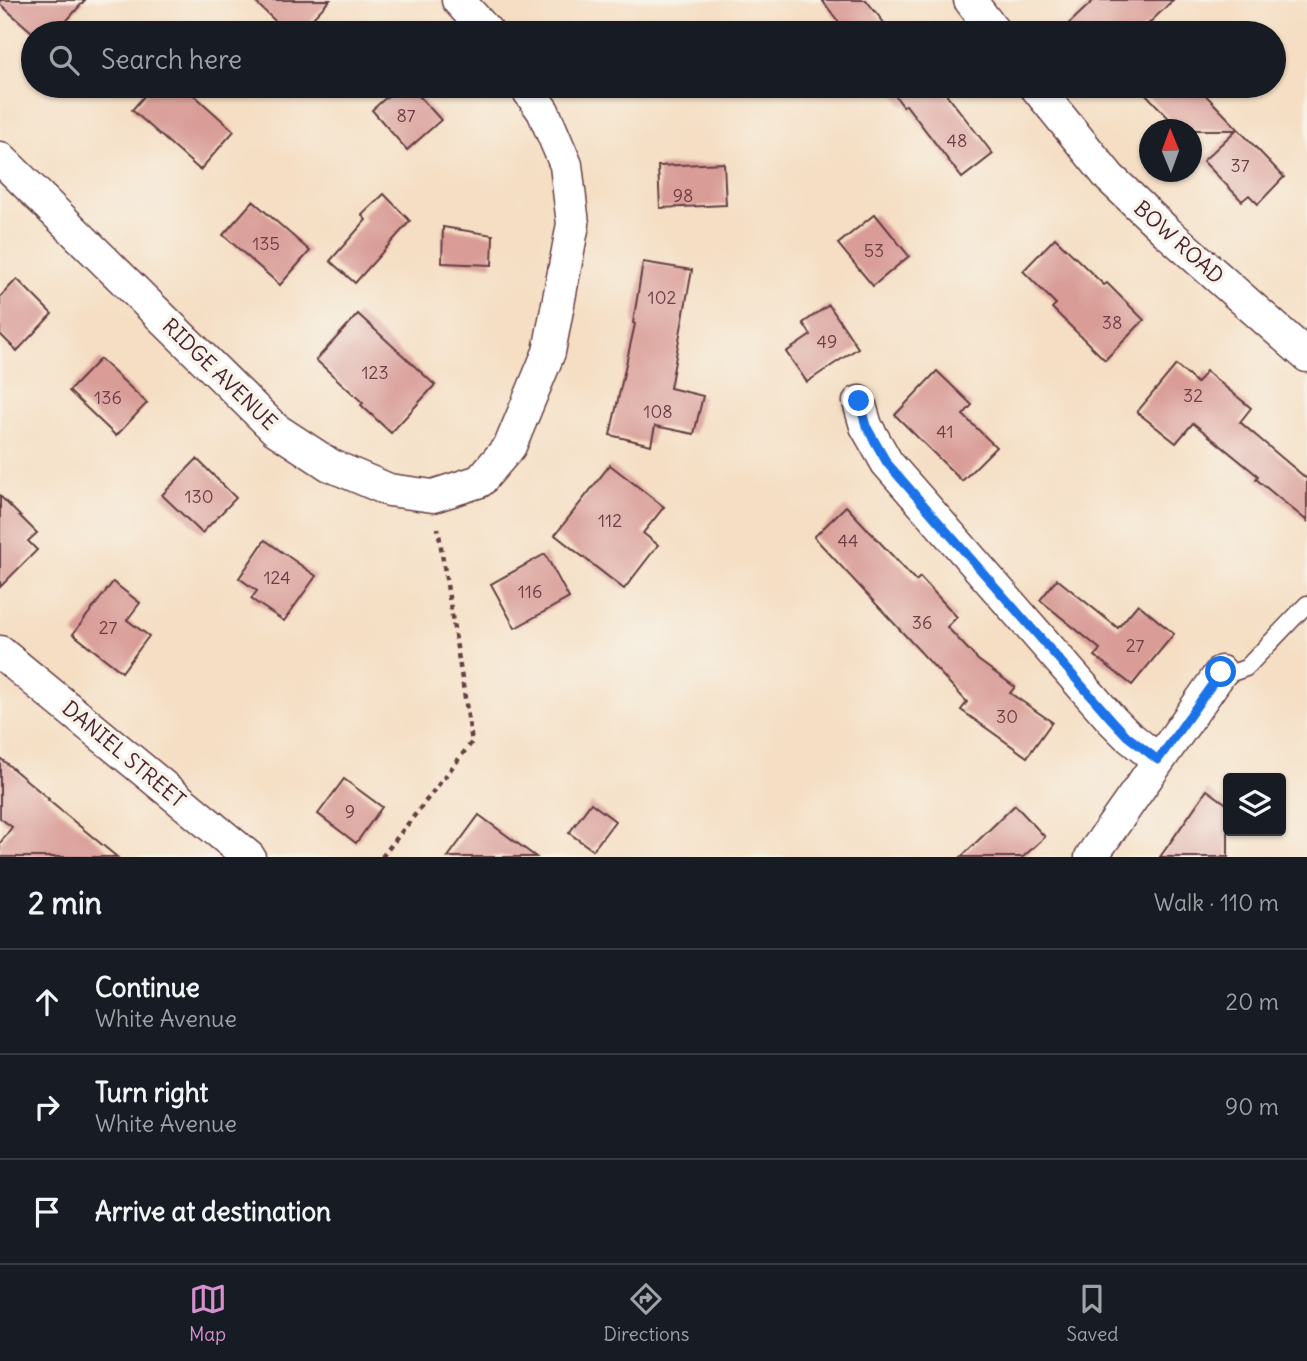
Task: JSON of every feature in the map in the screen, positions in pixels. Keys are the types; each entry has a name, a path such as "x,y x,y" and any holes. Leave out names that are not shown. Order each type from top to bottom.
{"street":[{"path":"458,0 477,21"},
{"path":"970,0 986,21"},
{"name":"RIDGE AVENUE","path":"0,158 275,429 330,465 389,490 433,496 480,481 510,446 549,352 573,224 566,165 543,111 534,98"},
{"name":"BOW ROAD","path":"1045,98 1110,178 1307,356"},
{"path":"859,401 866,426 887,463 1119,728 1158,760"},
{"name":"DANIEL STREET","path":"0,652 249,857"},
{"path":"1091,857 1221,672"}],"lane":[{"path":"1221,672 1229,674 1246,668 1307,604"}],"path":[{"path":"382,857 472,742 433,496"}],"building":[{"path":"0,0 85,0 67,21 21,22 0,4"},
{"path":"253,0 330,0 310,21 275,21"},
{"path":"822,0 866,0 883,21 838,21"},
{"path":"1094,0 1173,0 1151,21 1072,21"},
{"path":"142,98 197,98 234,131 200,170 132,110"},
{"path":"386,98 421,98 441,120 407,150 372,110"},
{"path":"897,98 949,98 993,154 962,178 906,105 903,106"},
{"path":"1150,98 1208,98 1284,177 1258,204 1249,195 1242,201 1203,161 1236,130 1202,130 1202,119 1170,119"},
{"path":"724,163 726,205 660,208 658,166"},
{"path":"384,194 410,221 355,283 330,261 366,220 362,215"},
{"path":"253,201 310,251 280,285 223,235"},
{"path":"875,214 909,256 873,286 838,244"},
{"path":"443,227 493,235 492,265 442,263"},
{"path":"1055,238 1104,285 1107,283 1144,320 1105,360 1052,308 1056,304 1023,271"},
{"path":"643,262 692,270 670,388 703,396 694,434 655,426 651,445 610,435 635,324 633,323"},
{"path":"17,279 52,314 17,351 0,334 0,297"},
{"path":"829,305 858,348 807,382 786,352 811,335 803,323"},
{"path":"358,314 435,385 391,433 316,360"},
{"path":"100,359 147,403 116,436 69,391"},
{"path":"1176,365 1197,383 1206,371 1251,408 1240,422 1307,479 1307,521 1256,479 1258,476 1193,423 1176,443 1137,412"},
{"path":"937,371 972,405 963,415 996,447 962,481 895,415"},
{"path":"197,459 236,498 202,533 162,495"},
{"path":"610,465 664,507 643,533 658,545 624,589 555,535"},
{"path":"0,496 37,533 28,541 37,550 0,587"},
{"path":"846,506 916,581 920,577 957,617 947,627 978,660 1015,687 1010,693 1052,722 1027,757 961,710 967,702 814,537"},
{"path":"265,540 316,576 284,621 251,599 257,591 239,578"},
{"path":"545,554 569,598 515,628 491,584"},
{"path":"1057,579 1118,628 1138,604 1174,634 1132,685 1095,656 1100,649 1040,600"},
{"path":"113,582 140,603 127,620 149,636 122,672 73,634"},
{"path":"0,758 117,857 0,857 0,843 12,827 0,818"},
{"path":"344,779 382,807 356,843 318,814"},
{"path":"1207,790 1223,801 1223,836 1228,836 1228,857 1160,857"},
{"path":"591,803 615,821 593,850 569,833"},
{"path":"1015,805 1045,837 1023,857 961,857"},
{"path":"479,815 536,857 448,857"}],"route":[{"path":"859,401 866,426 887,463 1112,720 1127,736 1158,760 1221,672"}]}
